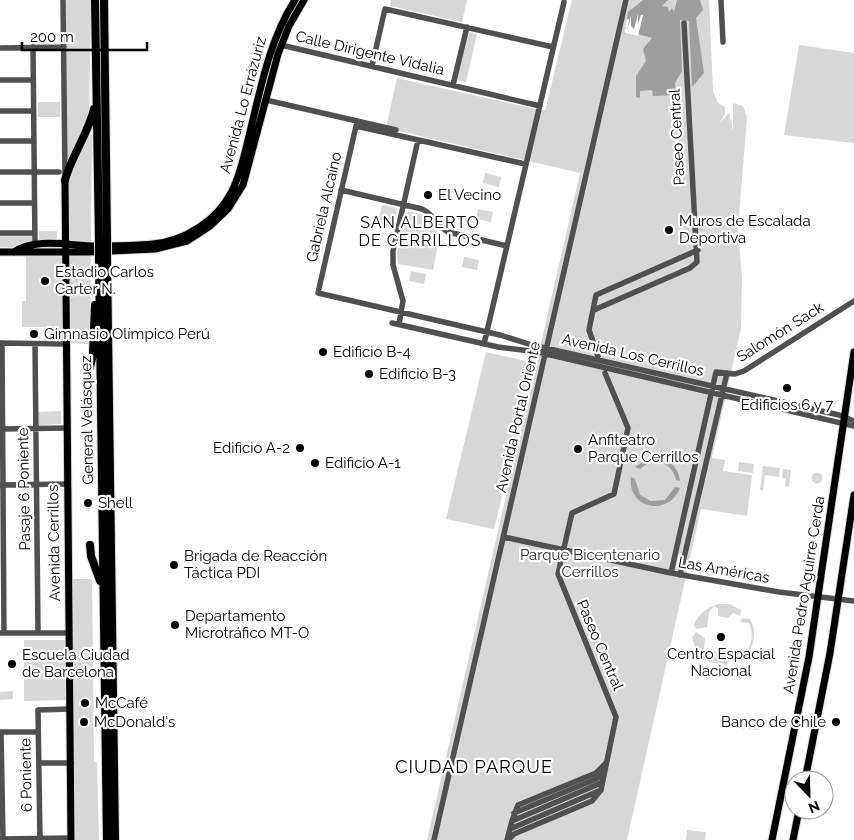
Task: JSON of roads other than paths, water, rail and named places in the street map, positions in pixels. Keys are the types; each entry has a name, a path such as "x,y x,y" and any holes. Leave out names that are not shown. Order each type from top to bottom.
{"highway":[{"name":"General Velásquez","path":"95,0 103,241 107,258 115,840"},
{"name":"General Velásquez","path":"104,0 103,241 99,259 99,276 106,840"},
{"path":"65,180 70,161 92,119 97,98"},
{"path":"90,367 99,276"},
{"path":"90,544 91,556 103,592"}],"main road":[{"name":"Avenida Lo Errázuriz","path":"66,248 158,244 189,233 219,210 238,178 272,49 282,23 295,0"},
{"name":"Avenida Lo Errázuriz","path":"14,252 21,247 35,245 66,248 163,248 187,241 210,226 228,209 241,190 250,165 281,45 304,0"},
{"name":"Avenida Cerrillos","path":"65,180 71,839"},
{"path":"0,252 66,248"},
{"name":"Avenida Pedro Aguirre Cerda","path":"772,840 801,701 854,352"},
{"path":"807,770 852,531 854,495"},
{"path":"793,840 797,820"}],"street":[{"path":"63,0 65,180"},
{"name":"Avenida Portal Oriente","path":"434,840 626,0"},
{"path":"721,0 723,42"},
{"path":"484,344 564,2"},
{"path":"372,66 385,9 553,48"},
{"name":"Paseo Central","path":"684,23 698,250"},
{"path":"454,85 467,27"},
{"name":"Calle Dirigente Vidalia","path":"281,45 540,106"},
{"path":"33,47 35,245"},
{"path":"0,48 64,47"},
{"path":"0,80 33,80"},
{"path":"266,100 396,130"},
{"path":"0,111 33,111"},
{"name":"Gabriela Alcaíno","path":"318,293 356,126 418,140"},
{"path":"399,324 402,312 402,295 392,258 418,140 526,164"},
{"path":"0,141 34,141"},
{"path":"0,172 59,172"},
{"path":"341,190 426,211 448,232 507,246"},
{"path":"0,203 34,203"},
{"path":"0,233 35,233"},
{"path":"594,310 690,268 697,262 698,250 596,295 589,330 598,356"},
{"name":"Avenida Los Cerrillos","path":"318,293 487,332 546,351 854,421"},
{"name":"Salomón Sack","path":"713,390 716,372 737,374 744,371 854,301"},
{"name":"Avenida Los Cerrillos","path":"392,323 484,344 546,351"},
{"path":"66,344 1,343 2,633 69,633"},
{"name":"Pasaje 6 Poniente","path":"35,344 38,633"},
{"name":"Paseo Central","path":"601,790 616,716 558,578 558,568 572,513 614,494 628,428 605,373"},
{"path":"680,575 727,373"},
{"path":"671,573 713,390"},
{"name":"Avenida Los Cerrillos","path":"844,420 854,426"},
{"path":"2,429 67,428"},
{"path":"1,485 68,484"},
{"name":"Las Américas","path":"504,537 680,575 854,601"},
{"name":"6 Poniente","path":"40,839 38,710 70,709"},
{"path":"38,732 0,732 2,839 71,839"},
{"path":"507,840 518,805 594,774 607,761"},
{"path":"39,763 70,763"},
{"path":"514,813 596,779 605,771"},
{"path":"512,821 596,786 603,780"},
{"path":"510,829 601,790"},
{"path":"507,840 514,834 592,801 601,790"}],"place":[{"name":"El Vecino","path":"428,195"},
{"name":"Muros de Escalada Deportiva","path":"669,230"},
{"name":"Estadio Carlos Carter N.","path":"45,281"},
{"name":"Gimnasio Olímpico Perú","path":"34,334"},
{"name":"Edificio B-4","path":"323,352"},
{"name":"Edificio B-3","path":"369,374"},
{"name":"Edificios 6 y 7","path":"787,388"},
{"name":"Edificio A-2","path":"300,448"},
{"name":"Anfiteatro Parque Cerrillos","path":"578,449"},
{"name":"Edificio A-1","path":"315,463"},
{"name":"Shell","path":"88,503"},
{"name":"Brigada de Reacción Táctica PDI","path":"174,565"},
{"name":"Departamento Microtráfico MT-O","path":"175,625"},
{"name":"Centro Espacial Nacional","path":"721,637"},
{"name":"Escuela Ciudad de Barcelona","path":"12,664"},
{"name":"McCafé","path":"85,703"},
{"name":"McDonald's","path":"84,722"},
{"name":"Banco de Chile","path":"836,722"}],"district":[{"name":"SAN ALBERTO DE CERRILLOS","path":"420,231"},
{"name":"CIUDAD PARQUE","path":"474,766"}],"park label":[{"name":"Parque Bicentenario Cerrillos","path":"590,564"}]}
